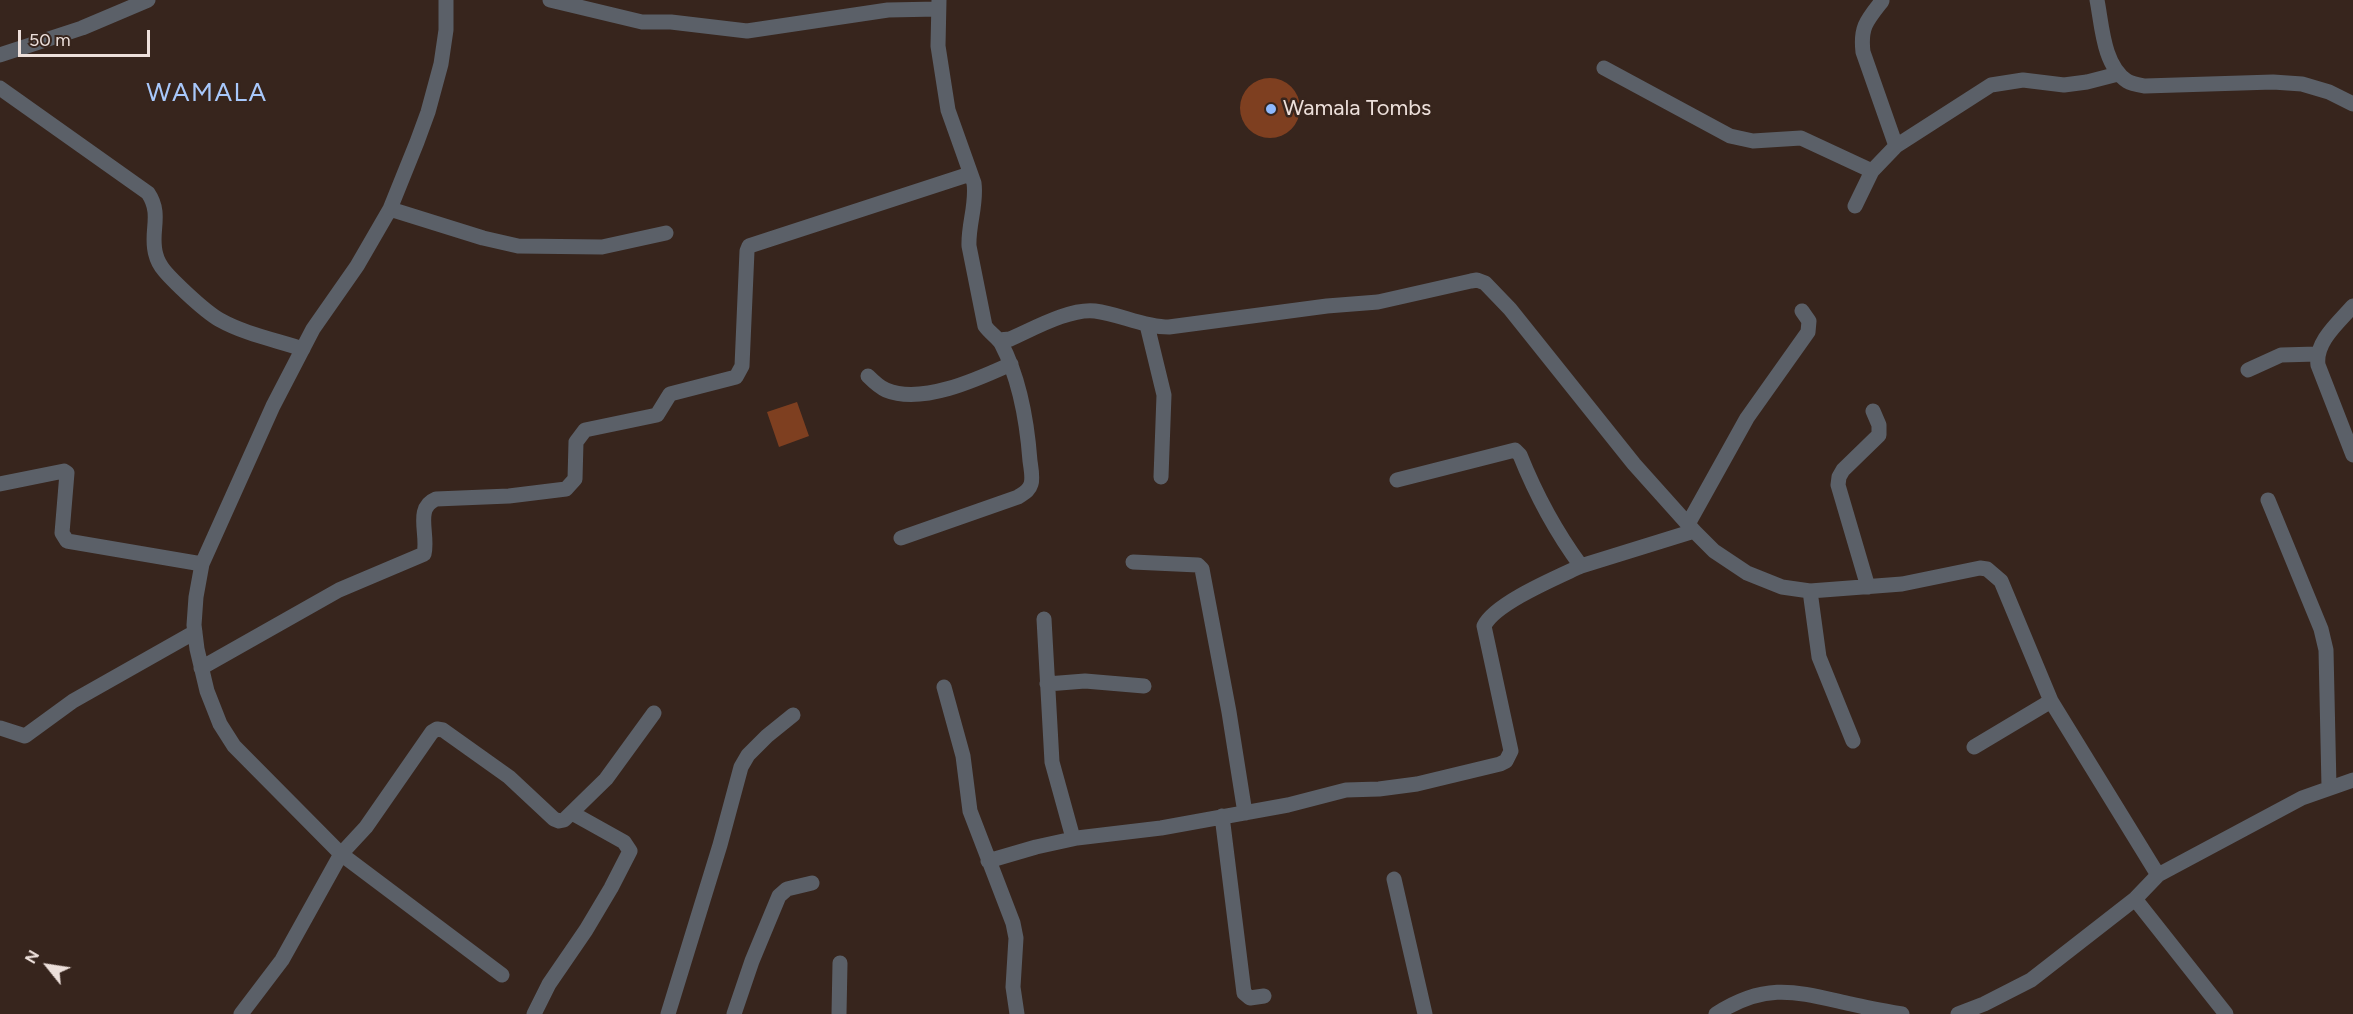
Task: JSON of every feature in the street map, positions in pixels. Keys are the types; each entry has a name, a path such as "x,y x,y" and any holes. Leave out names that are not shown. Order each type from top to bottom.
{"street":[{"path":"0,55 82,28 148,0"},
{"path":"446,0 446,30 441,64 428,112 390,209 374,238 313,329 273,406 202,564 196,597 195,632 207,691 220,724 234,746 341,854 502,975"},
{"path":"550,0 642,22 671,22 747,31 938,4 938,46 948,110 975,193 968,236 969,246 985,326 999,340 1011,364 1028,432 1032,482 1028,491 983,511 901,538"},
{"path":"2097,0 2109,57 2118,74 2129,82 2145,86 2273,82 2302,84 2329,92 2353,104"},
{"path":"1882,1 1863,27 1861,38 1863,52 1896,146"},
{"path":"1604,68 1730,136 1753,141 1801,138 1872,171"},
{"path":"1855,206 1872,171 1896,146 1991,85 2023,80 2064,85 2118,74"},
{"path":"0,88 148,193 154,202 156,214 155,254 173,281 200,306 220,320 243,330 303,349"},
{"path":"201,668 339,590 424,554 426,546 423,512 429,502 436,499 509,496 566,489 575,479 576,442 585,430 657,415 670,394 736,377 742,366 749,246 970,174"},
{"path":"390,209 483,238 518,246 602,247 666,233"},
{"path":"999,340 1010,339 1080,311 1093,310 1148,325 1169,327 1327,306 1377,302 1477,280 1485,284 1510,309 1634,464 1691,528 1714,551 1747,573 1782,587 1810,591 1902,584 1968,569 1987,569 1994,573 2001,581 2050,701 2158,875"},
{"path":"2353,306 2331,330 2317,354 2318,365 2353,455"},
{"path":"988,861 1036,846 1073,838 1161,828 1288,805 1346,790 1417,784 1506,761 1510,755 1510,745 1485,626 1490,617 1526,593 1581,566 1691,528 1747,418 1808,332 1809,321 1802,311"},
{"path":"1148,325 1164,395 1161,477"},
{"path":"2248,370 2281,355 2317,354"},
{"path":"868,376 885,390 899,394 926,393 966,384 1011,364"},
{"path":"1868,587 1838,485 1843,470 1879,435 1879,425 1873,411"},
{"path":"1397,480 1515,450 1520,455 1552,524 1581,566"},
{"path":"0,484 64,471 67,473 62,533 63,538 67,541 202,564"},
{"path":"2268,500 2321,629 2326,650 2329,787"},
{"path":"1133,562 1198,565 1202,569 1245,813"},
{"path":"1810,591 1819,657 1853,741"},
{"path":"1044,620 1052,762 1073,838"},
{"path":"0,728 25,736 73,701 195,632"},
{"path":"1047,684 1085,681 1144,686"},
{"path":"944,687 963,756 970,811 1013,923 1016,938 1013,987 1017,1014"},
{"path":"1974,747 2050,701"},
{"path":"241,1014 282,960 341,854 366,827 432,732 437,729 443,730 509,777 554,819 559,821 572,813 606,779 654,713"},
{"path":"668,1014 720,845 741,767 748,755 767,736 793,716"},
{"path":"1958,1014 1986,1009 2031,980 2135,899 2158,875 2269,815 2329,787 2353,780"},
{"path":"534,1014 549,984 601,905 630,851 624,842 572,813"},
{"path":"1222,816 1244,993 1250,998 1264,996"},
{"path":"1394,879 1425,1014"},
{"path":"734,1014 752,961 779,896 787,888 813,883"},
{"path":"2135,899 2226,1014"},
{"path":"839,1014 840,963"},
{"path":"1716,1014 1734,1003 1762,994 1786,991 1902,1014"}],"building":[{"path":"1264,78 1276,78 1287,83 1295,91 1300,108 1298,120 1287,133 1276,138 1264,138 1253,133 1245,125 1240,114 1240,102 1245,91 1253,83"},
{"path":"797,402 809,436 779,447 767,412"}],"place":[{"name":"Wamala Tombs","path":"1271,109"}],"district":[{"name":"WAMALA","path":"207,93"}]}
